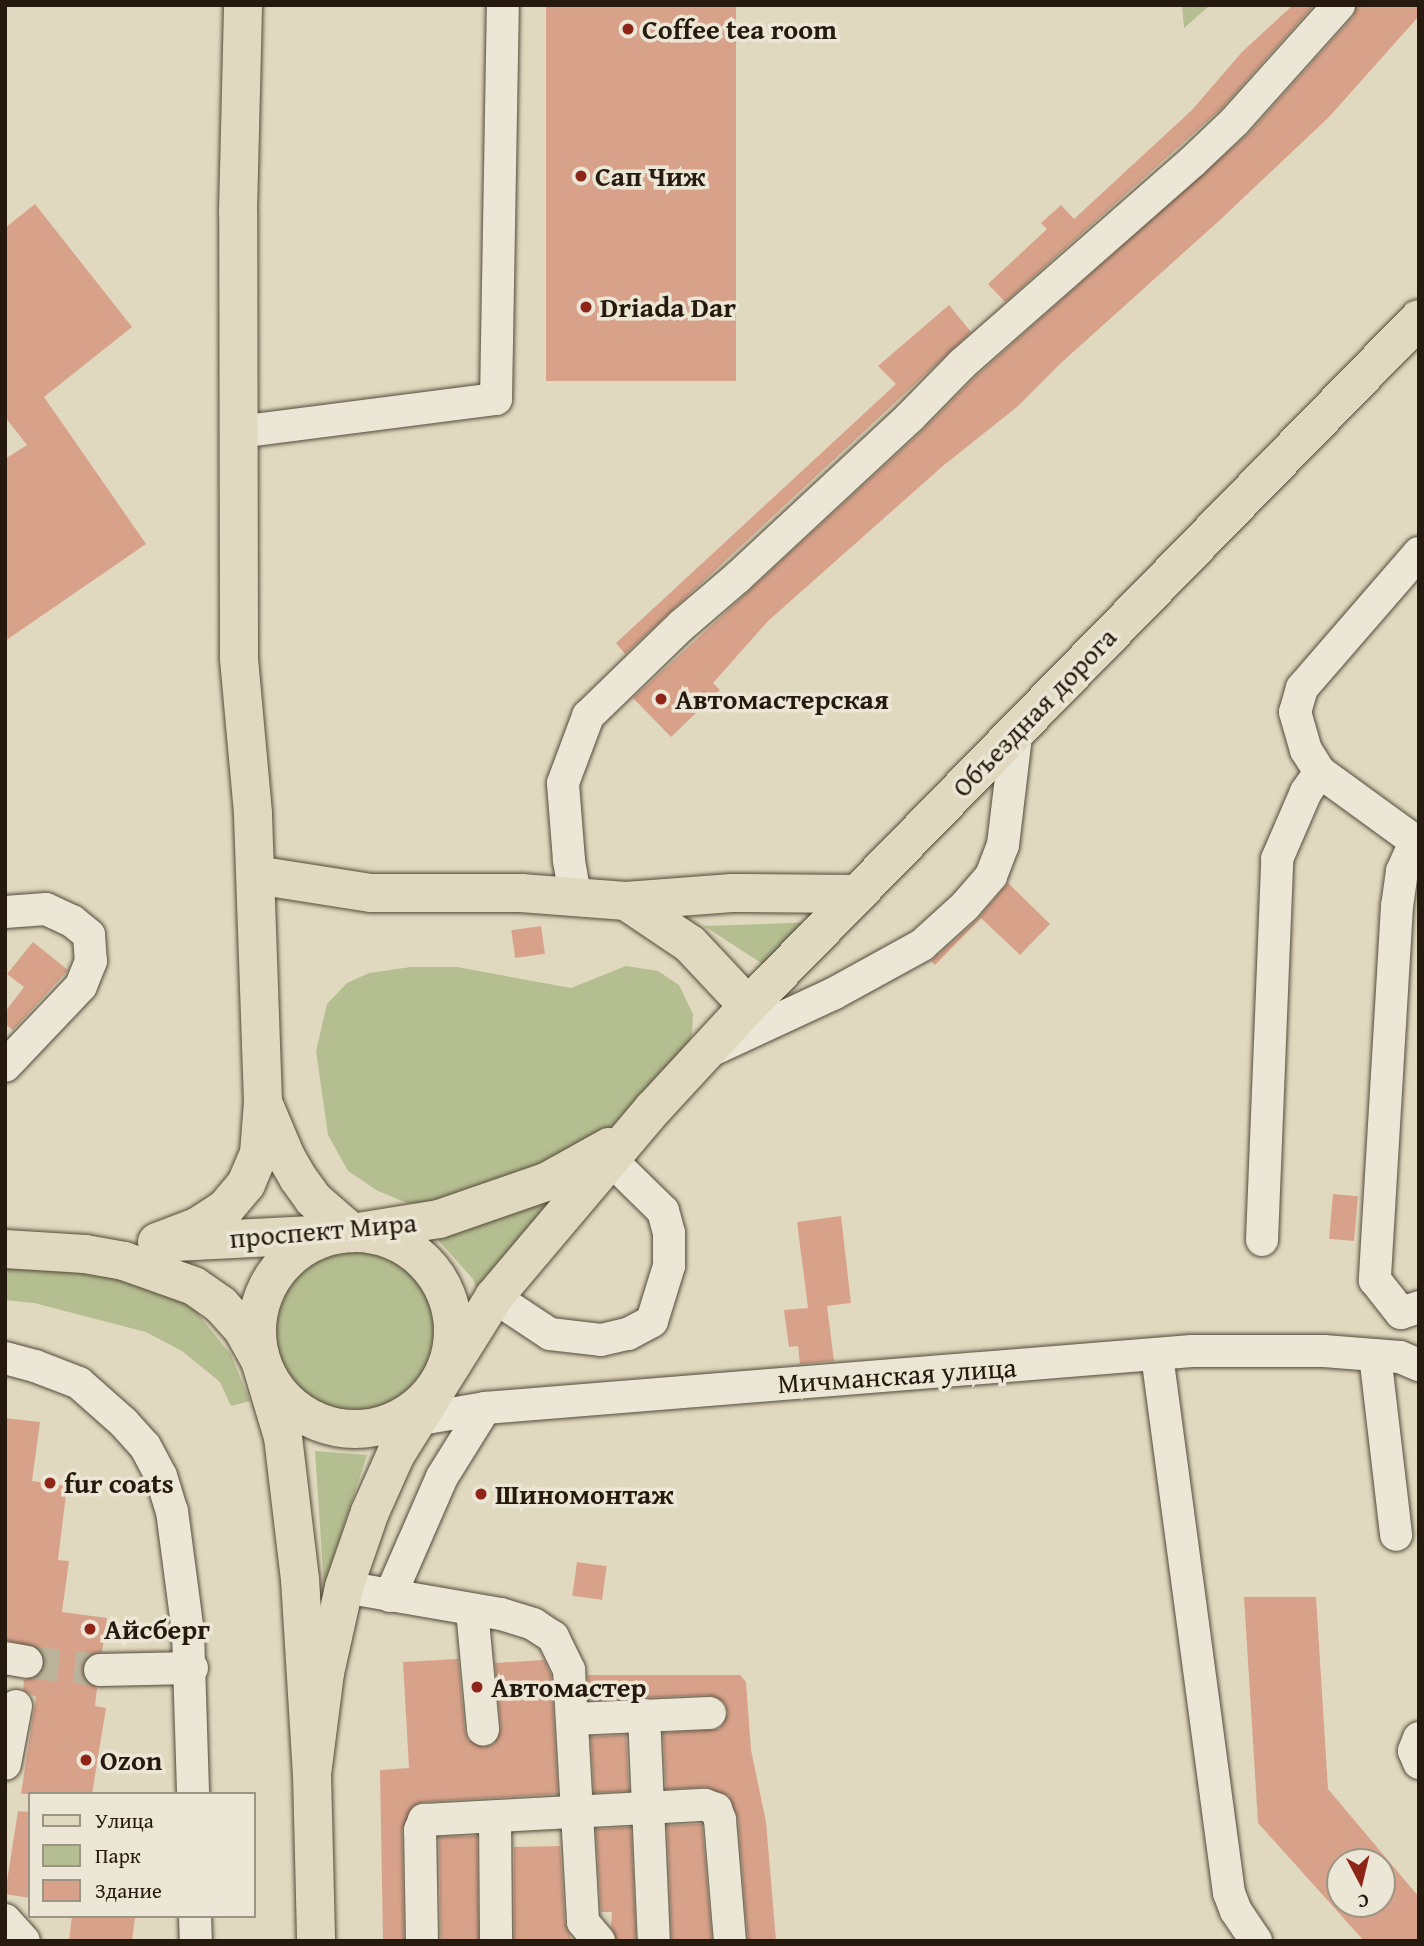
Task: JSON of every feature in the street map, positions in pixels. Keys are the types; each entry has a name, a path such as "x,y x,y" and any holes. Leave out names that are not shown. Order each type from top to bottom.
{"main road":[{"path":"157,1242 197,1227 216,1215 246,1184 258,1154 263,1102 256,875 239,658 238,432 243,5"},
{"name":"Объездная дорога","path":"653,1109 855,894 1419,319"},
{"path":"256,875 371,893 575,895 626,901 732,893 855,894"},
{"path":"626,901 690,944 748,1006"},
{"path":"263,1102 286,1157 298,1178 313,1199 352,1233"},
{"path":"312,1774 325,1672 344,1587 370,1512 396,1454 494,1297 653,1109"},
{"name":"проспект Мира","path":"5,1248 352,1233 439,1219 546,1182 603,1153 653,1109"},
{"path":"5,1248 85,1254 124,1261 194,1286 221,1305 242,1328 260,1360 271,1383 285,1401 306,1417 327,1426 350,1430 397,1420 416,1408 441,1379 449,1360 453,1317 439,1280 427,1264 400,1244 371,1234 352,1233 318,1239 299,1250 271,1279 257,1315 256,1337 260,1360 279,1417 289,1476 300,1579 312,1774 316,1941"}],"street":[{"path":"238,432 496,398 503,5"},
{"path":"575,895 569,860 563,783 588,716 682,625 738,577 910,417 962,364 1192,162 1235,121 1339,5"},
{"path":"1419,553 1303,688 1297,699 1296,712 1306,750 1320,772 1412,831 1397,906 1375,1280 1401,1313 1419,1307"},
{"path":"706,1053 833,994 922,945 965,906 991,876 1003,845 1017,728"},
{"path":"1262,1240 1277,859 1306,792 1320,772"},
{"path":"5,912 46,909 72,921 89,935 91,961 81,986 5,1066"},
{"path":"494,1297 550,1334 601,1340 628,1334 652,1321 669,1266 669,1233 663,1211 610,1159"},
{"name":"Мичманская улица","path":"374,1427 485,1408 1192,1351 1324,1351 1400,1357 1419,1365"},
{"path":"1157,1355 1230,1893 1236,1912 1255,1941"},
{"path":"1376,1355 1396,1535"},
{"path":"5,1358 79,1383 124,1423 145,1447 161,1476 172,1511 192,1668 193,1792"},
{"path":"390,1596 442,1478 485,1408"},
{"path":"344,1587 472,1609 533,1624 553,1637 569,1670 583,1922 599,1941"},
{"path":"472,1609 483,1729"},
{"path":"100,1670 192,1668"},
{"path":"5,1764 16,1706"},
{"path":"573,1719 710,1713"},
{"path":"644,1715 654,1941"},
{"path":"1419,1738 1414,1751 1419,1763"},
{"path":"422,1941 421,1824 424,1821 705,1805 716,1810 720,1820 727,1872 730,1941"},
{"path":"495,1818 496,1941"},
{"path":"195,1918 196,1941"},
{"path":"5,1920 24,1941"}],"green space":[{"path":"1182,5 1210,5 1184,28"},
{"path":"819,922 772,970 704,926"},
{"path":"626,966 658,971 679,985 693,1014 692,1035 682,1057 633,1111 596,1143 436,1204 407,1203 378,1191 348,1171 328,1135 316,1051 327,1004 347,983 369,973 411,967 457,967 571,988"},
{"path":"558,1196 480,1300 473,1279 431,1232"},
{"path":"356,1249 387,1255 413,1273 431,1299 437,1330 431,1361 413,1387 387,1405 356,1411 325,1405 299,1387 281,1361 275,1330 281,1299 299,1273 325,1255"},
{"path":"5,1260 91,1263 169,1290 194,1309 231,1355 250,1401 231,1406 220,1382 182,1351 146,1332 34,1303 5,1300"},
{"path":"315,1451 367,1455 324,1586"}],"building":[{"path":"546,5 736,5 736,381 546,381"},
{"path":"1293,5 1314,5 1222,108 1005,302 988,284 1047,229 1041,223 1061,205 1074,219 1192,110 1242,52"},
{"path":"1357,5 1419,5 1419,16 1329,117 1221,219 1061,363 1017,407 944,465 768,621 713,683 720,690 671,737 633,698 923,430 975,377 1248,134 1353,17"},
{"path":"35,204 132,327 44,397 146,544 5,641 5,459 27,445 5,417 5,228"},
{"path":"949,305 971,332 625,654 616,643 896,384 878,366"},
{"path":"1008,883 1050,924 1020,955 981,918 935,965 931,961 977,920"},
{"path":"541,926 545,954 515,958 511,930"},
{"path":"33,942 68,970 13,1030 5,1024 5,1012 24,987 7,974"},
{"path":"1333,1194 1358,1196 1354,1241 1329,1239"},
{"path":"841,1216 851,1303 827,1306 834,1361 800,1364 798,1346 789,1347 784,1310 808,1308 797,1222"},
{"path":"5,1418 40,1422 32,1481 67,1486 58,1560 69,1561 62,1612 107,1618 102,1652 90,1655 82,1670 85,1680 97,1688 95,1706 106,1708 92,1792 21,1794 36,1697 23,1690 24,1680 41,1674 45,1665 44,1655 38,1648 5,1640"},
{"path":"577,1562 607,1566 602,1600 572,1596"},
{"path":"1244,1597 1316,1597 1328,1789 1378,1848 1326,1848 1326,1899 1258,1823"},
{"path":"458,1659 465,1731 468,1740 484,1747 494,1744 501,1728 495,1663 544,1660 551,1675 558,1794 423,1802 413,1806 402,1830 404,1941 383,1941 380,1770 409,1768 403,1662"},
{"path":"588,1675 740,1675 746,1682 751,1750 766,1822 776,1941 748,1941 738,1818 729,1796 705,1787 666,1789 663,1733 719,1729 728,1713 725,1703 709,1695 589,1700"},
{"path":"626,1735 629,1791 594,1793 591,1737"},
{"path":"18,1811 28,1812 28,1898 5,1894"},
{"path":"702,1824 712,1941 672,1941 667,1825"},
{"path":"631,1827 636,1941 617,1941 611,1926 612,1912 601,1912 596,1829"},
{"path":"477,1836 479,1941 441,1941 439,1837"},
{"path":"560,1846 565,1923 572,1941 514,1941 514,1847"},
{"path":"1396,1870 1419,1897 1419,1941 1364,1941 1343,1918 1396,1918"},
{"path":"72,1918 135,1918 132,1941 69,1941"}],"tunnel":[{"path":"27,1662 100,1670"}],"place":[{"name":"Coffee tea room","path":"628,29"},
{"name":"Сап Чиж","path":"581,176"},
{"name":"Driada Dar","path":"586,307"},
{"name":"Автомастерская","path":"661,699"},
{"name":"fur coats","path":"50,1483"},
{"name":"Шиномонтаж","path":"481,1494"},
{"name":"Айсберг","path":"90,1629"},
{"name":"Автомастер","path":"477,1687"},
{"name":"Ozon","path":"86,1760"}]}
